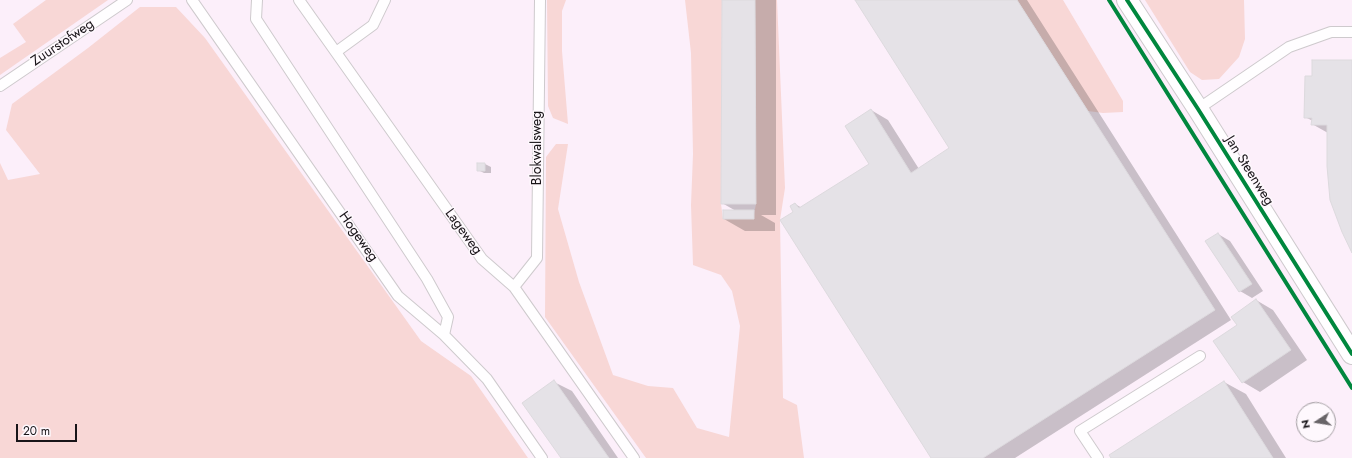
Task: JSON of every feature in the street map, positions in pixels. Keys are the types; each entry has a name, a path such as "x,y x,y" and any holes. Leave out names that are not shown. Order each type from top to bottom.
{"street":[{"name":"Jan Steenweg","path":"1126,0 1198,109 1352,354"}],"lane":[{"name":"Zuurstofweg","path":"0,86 127,0"},
{"name":"Hogeweg","path":"192,0 398,296 444,335 487,379 542,458"},
{"path":"257,0 256,19 430,286 448,317 444,335"},
{"name":"Lageweg","path":"298,0 482,259 514,287 634,458"},
{"path":"336,52 373,25 385,0"},
{"name":"Blokwalsweg","path":"514,287 537,258 540,0"},
{"path":"1198,109 1289,47 1331,32 1352,32"},
{"path":"1098,458 1080,431 1200,356"}],"shaded area":[{"path":"0,0 1352,0 1352,458 0,458"},
{"path":"46,0 108,0 0,75 0,58 26,42 13,24"},
{"path":"547,0 566,0 562,11 562,51 568,124 553,118 548,106"},
{"path":"685,0 722,0 721,204 723,219 753,219 756,204 755,0 777,0 785,188 780,220 783,398 797,405 804,458 646,458 545,317 546,157 556,144 568,144 558,209 579,282 613,375 648,386 673,388 697,428 729,437 740,326 732,291 721,275 693,265 691,205 693,154 691,53"},
{"path":"1017,0 1063,0 1123,101 1123,112 1103,113 1088,111"},
{"path":"1145,0 1244,0 1245,39 1239,57 1219,79 1202,80 1190,72"},
{"path":"140,7 176,7 205,38 421,341 471,376 528,458 0,458 0,163 8,180 40,174 6,130 12,104 88,48"}],"building":[{"path":"722,0 755,0 756,204 721,204"},
{"path":"855,0 1017,0 1215,310 983,458 931,458 780,220 793,212 790,206 795,203 799,208 869,164 845,126 871,109 911,173 949,148"},
{"path":"1312,60 1352,60 1352,253 1330,200 1327,166 1327,125 1311,125 1312,118 1304,118 1305,76 1312,76"},
{"path":"477,163 485,163 485,171 477,171"},
{"path":"723,210 754,210 754,219 723,219"},
{"path":"1218,233 1252,284 1239,292 1205,241"},
{"path":"1256,299 1291,350 1242,383 1213,341 1237,325 1231,317"},
{"path":"554,380 609,458 561,458 522,403"},
{"path":"1224,381 1273,458 1111,458 1109,455"}],"cycle path":[{"path":"1109,0 1352,388"},
{"path":"1127,0 1198,109 1352,354"}]}
